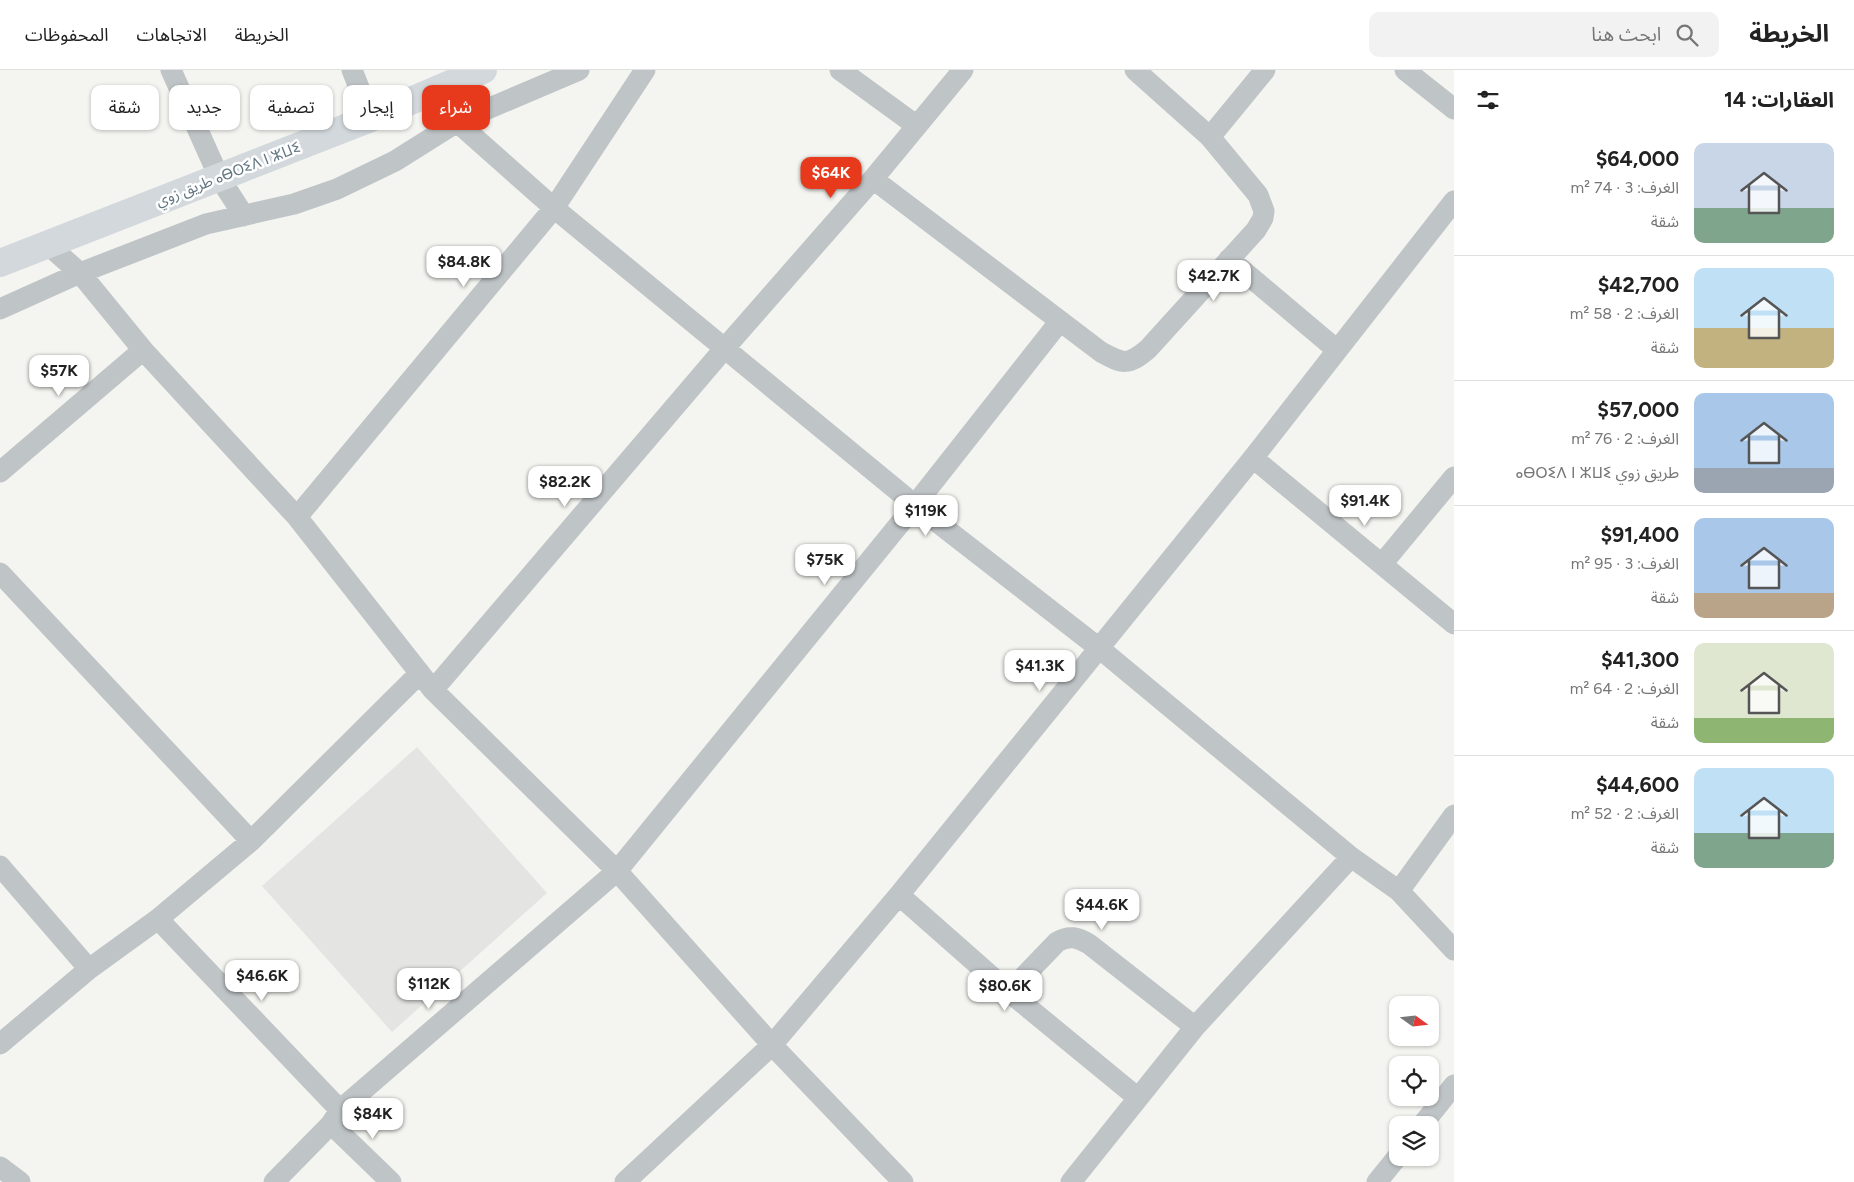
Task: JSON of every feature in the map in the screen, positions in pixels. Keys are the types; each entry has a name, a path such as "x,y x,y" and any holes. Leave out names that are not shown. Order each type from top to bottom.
{"main road":[{"name":"طريق زوي ⴰⴱⵔⵉⴷ ⵏ ⵣⵡⵉ","path":"448,85 483,70"},
{"name":"طريق زوي ⴰⴱⵔⵉⴷ ⵏ ⵣⵡⵉ","path":"0,263 343,129"}],"street":[{"path":"171,70 219,177 244,216"},
{"path":"352,70 358,85"},
{"path":"490,108 579,70"},
{"path":"297,517 554,208 645,70"},
{"path":"840,70 917,126"},
{"path":"434,690 724,349 873,178 963,70"},
{"path":"873,178 1101,352 1119,362 1126,363 1148,349 1256,230 1263,218 1264,211 1258,196 1210,137 1135,70"},
{"path":"1210,137 1265,70"},
{"path":"1405,70 1454,109"},
{"path":"0,309 80,272 206,224 294,204 338,189 395,162 444,130"},
{"path":"465,130 554,208 915,505 1098,648 1351,857 1399,891 1454,950"},
{"path":"625,1182 772,1044 899,895 1253,458 1454,201"},
{"path":"47,244 80,272 142,350 297,517 434,690 617,872 772,1044 903,1182"},
{"path":"1229,259 1337,350"},
{"path":"274,1182 335,1117 617,872 915,505 1060,321"},
{"path":"0,472 142,350"},
{"path":"1253,458 1454,624"},
{"path":"1382,564 1454,477"},
{"path":"0,573 251,841"},
{"path":"0,1044 90,969 158,919 251,841 420,673"},
{"path":"1399,891 1454,815"},
{"path":"1070,1182 1195,1027 1351,857"},
{"path":"0,866 90,969"},
{"path":"899,895 1009,992 1138,1098"},
{"path":"158,919 391,1182"},
{"path":"1009,992 1057,942 1066,937 1075,937 1089,944 1195,1027"},
{"path":"1429,1116 1454,1085"},
{"path":"1377,1182 1390,1166"},
{"path":"0,1167 20,1182"}],"shaded area":[{"path":"417,747 547,893 392,1032 262,886"}]}
